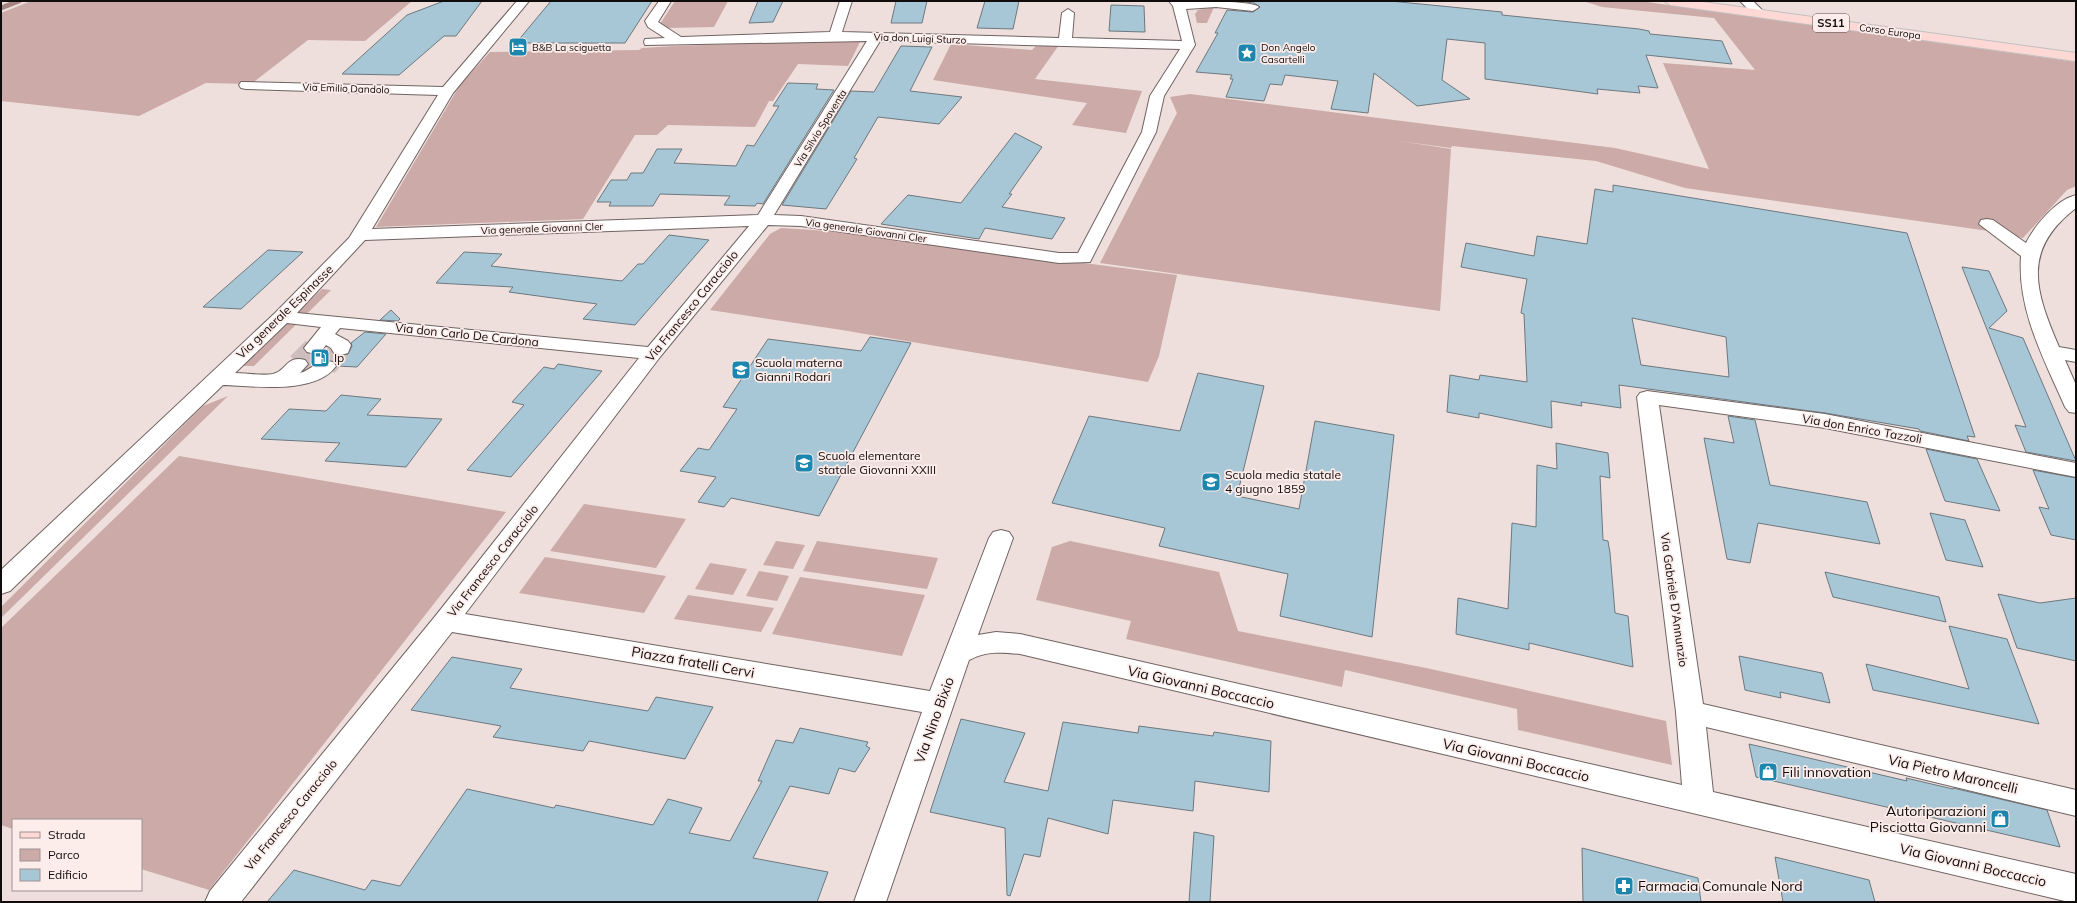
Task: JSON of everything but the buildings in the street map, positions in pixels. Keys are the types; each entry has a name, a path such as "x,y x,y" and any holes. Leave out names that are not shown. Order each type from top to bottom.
{"main road":[{"name":"Corso Europa","path":"1670,1 1991,44 2076,57"},
{"name":"Corso Europa","path":"1991,44 2076,51"}],"street":[{"name":"Via generale Espinasse","path":"1,585 282,317 360,235 447,91 523,1"},
{"path":"665,1 651,21 652,24 678,40"},
{"path":"835,36 846,1"},
{"path":"1746,1 1759,13"},
{"path":"1189,45 1177,4 1216,3 1253,7"},
{"path":"1065,42 1068,13"},
{"name":"Via don Luigi Sturzo","path":"650,42 678,40 876,36 1189,45"},
{"name":"Via Silvio Spaventa","path":"763,220 876,36"},
{"name":"Via generale Giovanni Cler","path":"360,235 763,220 801,221 1059,258 1084,258 1149,132 1157,96 1189,45"},
{"name":"Via Emilio Dandolo","path":"246,85 447,91"},
{"path":"2076,200 2051,221 2041,233 2030,254 2029,272 2032,300 2052,352 2076,407"},
{"name":"Via Francesco Caracciolo","path":"220,902 446,621 653,353 763,220"},
{"path":"1986,224 2030,254"},
{"name":"Via don Carlo De Cardona","path":"282,317 325,334 653,353"},
{"path":"325,334 327,338 341,345 342,349"},
{"path":"2052,352 2076,356"},
{"path":"275,380 281,378 298,364"},
{"path":"216,379 307,379 318,373 326,366"},
{"name":"Via don Enrico Tazzoli","path":"1647,397 1825,421 2076,470"},
{"name":"Via Gabriele D'Annunzio","path":"1647,397 1690,712 1699,803"},
{"name":"Via Nino Bixio","path":"870,902 958,653 1001,538"},
{"name":"Piazza fratelli Cervi","path":"446,621 940,704"},
{"name":"Via Giovanni Boccaccio","path":"958,653 973,645 995,641 1020,644 1699,803 2076,889"},
{"name":"Via Pietro Maroncelli","path":"1690,712 2076,803"}],"green space":[{"path":"31,1 412,1 365,41 308,40 251,84 206,83 139,116 1,101 1,13"},
{"path":"675,1 728,1 714,27 667,28 660,24"},
{"path":"1583,1 1640,1 2076,62 2076,186 2067,190 2023,238 2003,233 1685,188 1596,161 1452,146 1451,148 1399,141 1451,149 1440,311 1100,263 1177,113 1170,97 1190,94 1615,148 1709,169 1663,63 1755,70 1714,18 1602,7"},
{"path":"1214,7 1207,23 1197,23 1195,14 1198,10"},
{"path":"840,39 860,42 848,66 798,64 773,101 769,101 755,127 668,125 657,135 635,135 583,219 376,227 460,85 490,52 639,50 642,48"},
{"path":"951,44 1032,50 1036,46 1059,45 1035,79 1142,91 1126,133 1072,125 1087,103 933,80"},
{"path":"781,228 845,232 1177,275 1159,356 1148,382 842,330 710,310 770,234"},
{"path":"322,289 331,290 254,366 243,366"},
{"path":"228,396 1,618 1,607 203,406"},
{"path":"179,456 506,512 209,890 142,869 142,819 12,819 12,829 1,825 1,628"},
{"path":"584,504 686,519 656,568 550,551"},
{"path":"776,541 805,545 793,569 763,565"},
{"path":"817,541 938,558 927,589 803,571"},
{"path":"1070,541 1219,572 1238,631 1426,668 1666,721 1672,765 1518,730 1517,709 1345,670 1342,687 1126,639 1131,621 1036,600 1052,547"},
{"path":"545,557 666,576 644,613 519,593"},
{"path":"710,563 747,569 733,595 695,589"},
{"path":"759,571 789,576 777,601 746,596"},
{"path":"800,577 925,595 902,656 772,634"},
{"path":"688,595 774,608 761,632 674,619"}],"waterway":[{"path":"1,8 19,1"}],"tunnel":[{"path":"298,364 314,348"},
{"path":"326,366 341,349"}],"place":[{"name":"B&B La sciguetta","path":"518,47"},
{"name":"Don Angelo Casartelli","path":"1247,53"},
{"name":"Ip","path":"320,358"},
{"name":"Scuola materna Gianni Rodari","path":"741,370"},
{"name":"Scuola elementare statale Giovanni XXIII","path":"804,463"},
{"name":"Scuola media statale 4 giugno 1859","path":"1211,482"},
{"name":"Fili innovation","path":"1768,772"},
{"name":"Autoriparazioni Pisciotta Giovanni","path":"2000,819"},
{"name":"Farmacia Comunale Nord","path":"1624,886"}]}
